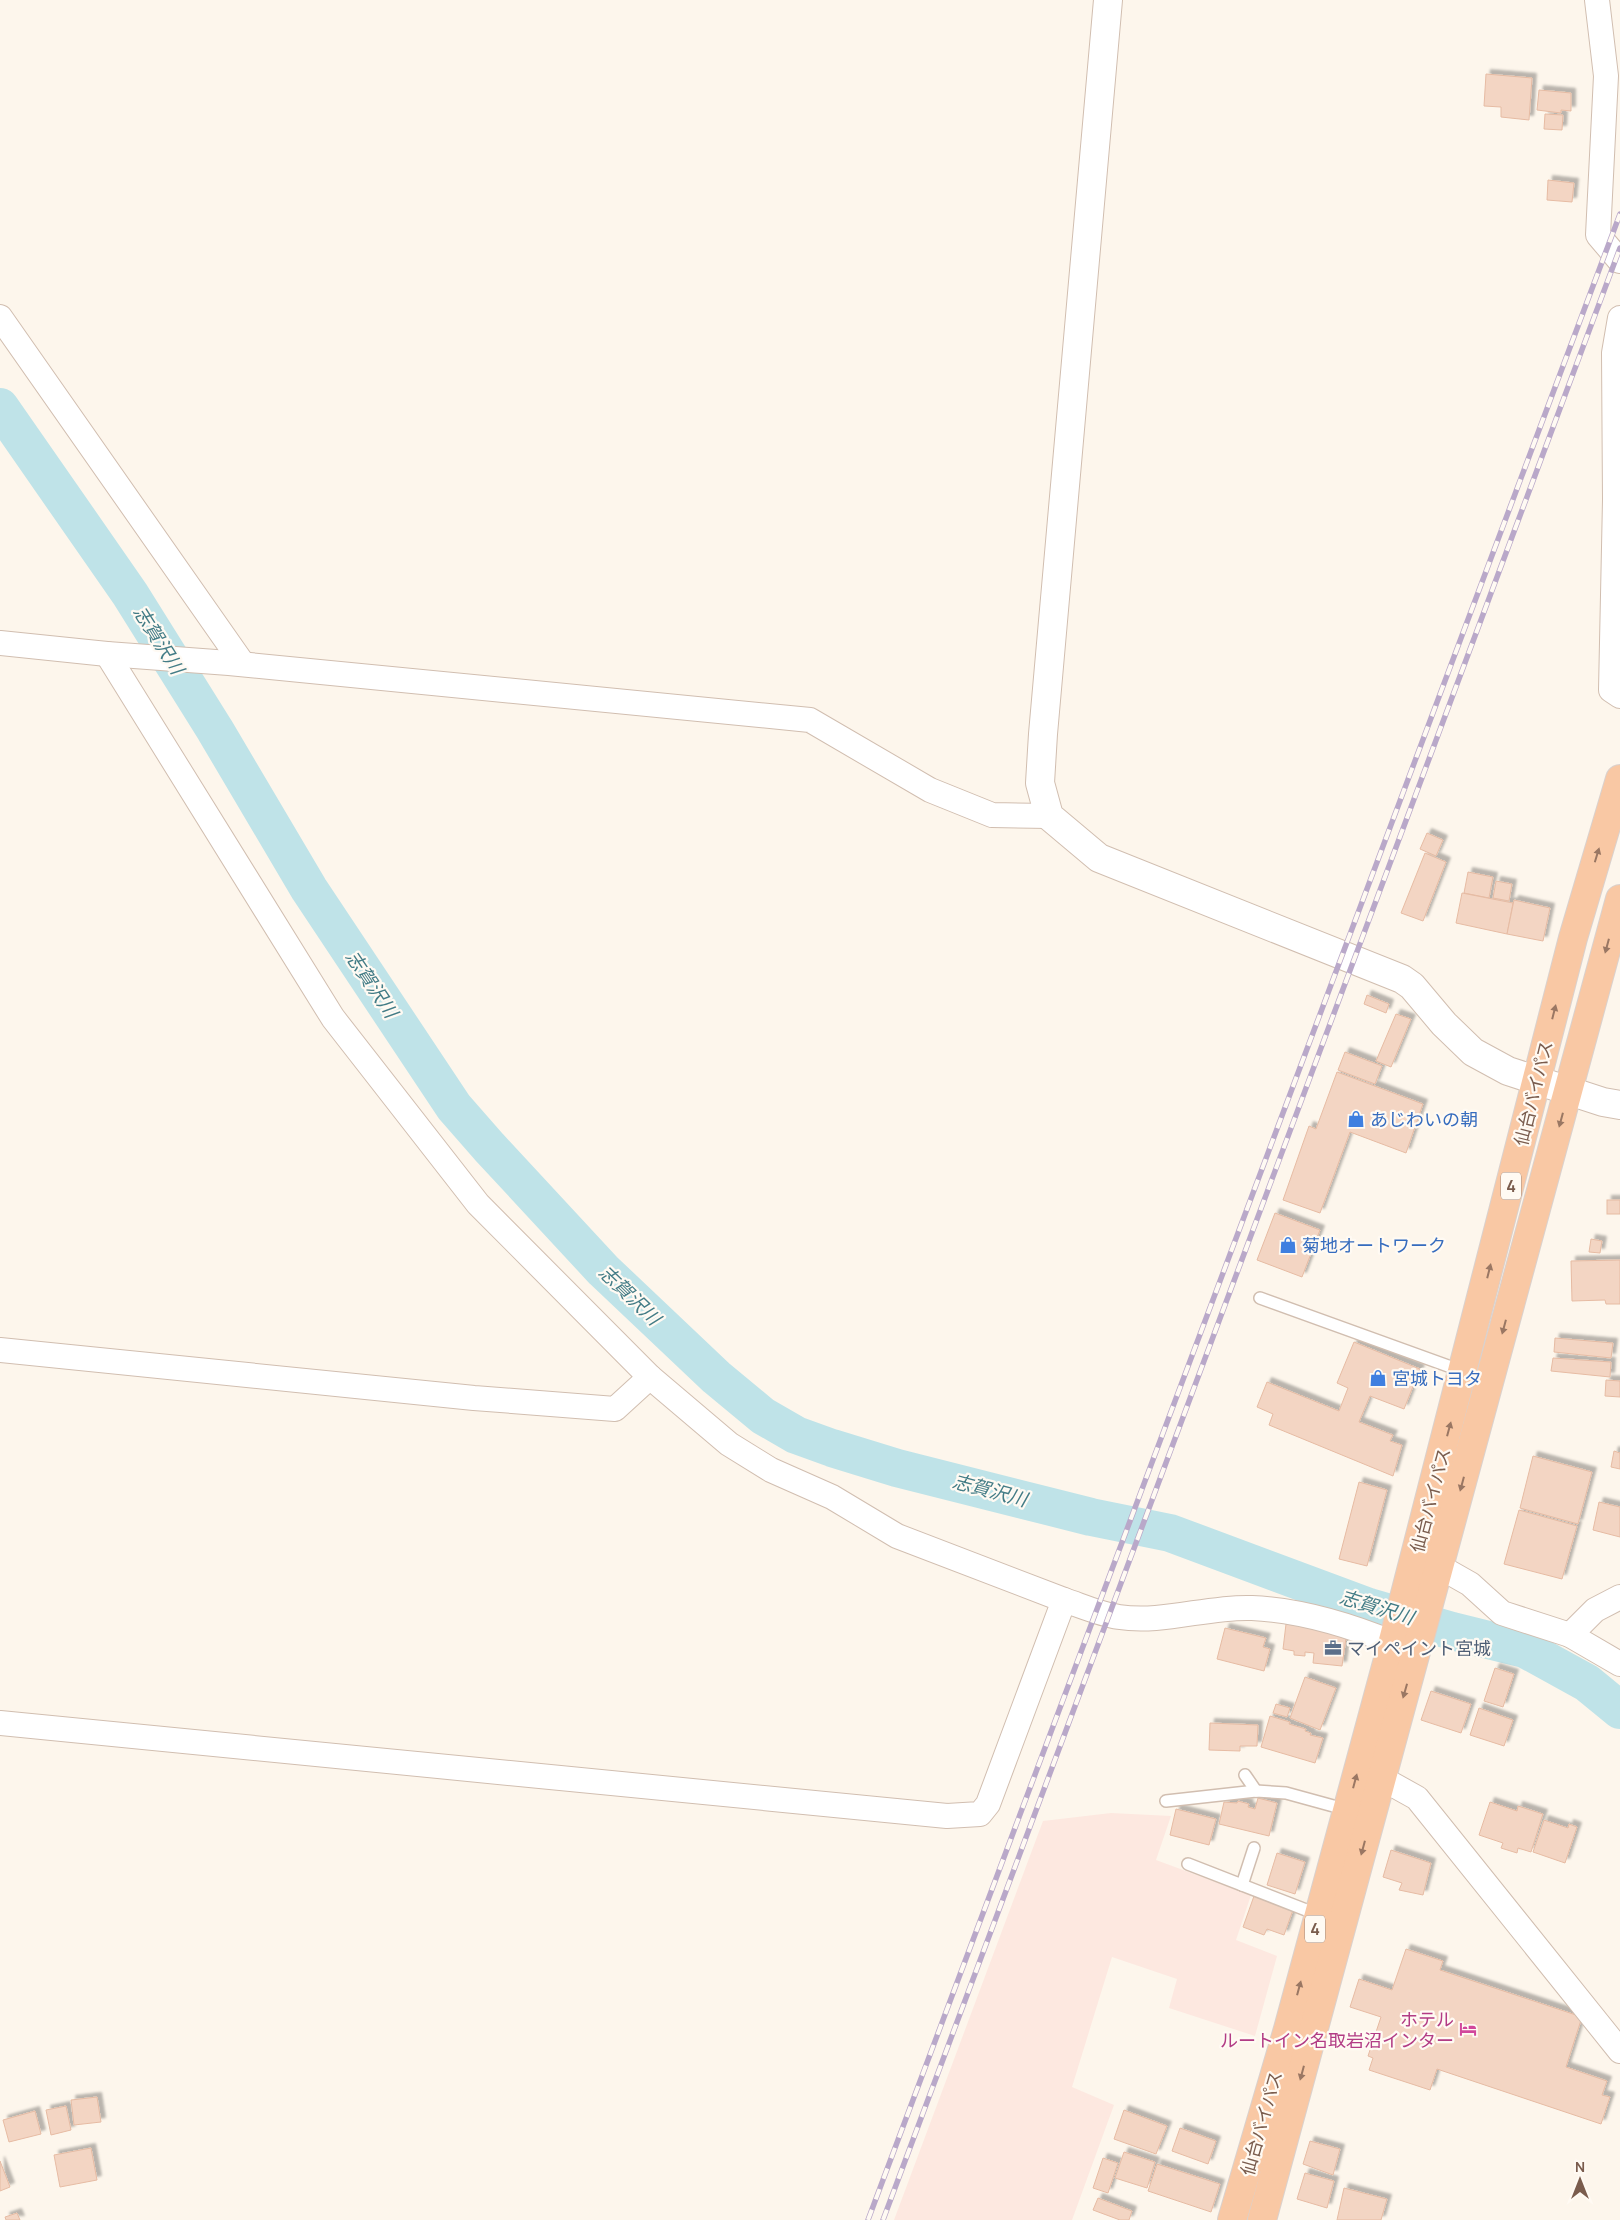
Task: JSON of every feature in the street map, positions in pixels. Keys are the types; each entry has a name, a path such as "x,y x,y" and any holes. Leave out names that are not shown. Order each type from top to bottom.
{"highway":[{"name":"仙台バイパス","path":"1232,2220 1288,2029 1348,1810 1418,1598 1463,1371 1573,938 1620,779"},
{"name":"仙台バイパス","path":"1418,1598 1440,1567 1620,899"},
{"name":"仙台バイパス","path":"1262,2220 1381,1778 1402,1642"}],"street":[{"path":"1108,0 1043,734 1040,783 1049,816 1099,858 1402,979 1412,986 1444,1024 1473,1052 1508,1071 1620,1105"},
{"path":"1597,0 1606,76 1598,236 1620,261"},
{"path":"0,317 236,663"},
{"path":"1620,318 1614,354 1618,437 1611,690 1620,696"},
{"path":"0,644 236,663 810,720 930,790 992,815 1049,816"},
{"path":"112,654 333,1018 478,1204 650,1376 729,1444 771,1470 832,1497 896,1536 1064,1600 1120,1617 1162,1617 1251,1608 1276,1610 1402,1642"},
{"path":"0,1350 474,1398 615,1409 650,1376"},
{"path":"1440,1567 1470,1584 1502,1613 1570,1635 1620,1664"},
{"path":"1570,1635 1594,1610 1620,1596"},
{"path":"0,1723 947,1816 980,1814 988,1804 1064,1600"},
{"path":"1381,1778 1417,1798 1620,2051"}],"lane":[{"path":"1260,1298 1463,1371"},
{"path":"1245,1775 1256,1791"},
{"path":"1166,1801 1256,1791 1286,1793 1348,1810"},
{"path":"1242,1886 1254,1848"},
{"path":"1188,1864 1319,1915"}],"shaded area":[{"path":"1111,1813 1171,1816 1156,1860 1251,1895 1236,1940 1277,1956 1255,2036 1169,2008 1177,1979 1112,1957 1072,2087 1114,2105 1072,2220 894,2220 1043,1821"}],"building":[{"path":"1486,74 1532,78 1529,120 1501,117 1501,107 1484,106"},
{"path":"1539,90 1571,93 1571,111 1561,110 1561,113 1537,110"},
{"path":"1545,114 1563,115 1562,130 1544,129"},
{"path":"1548,180 1574,183 1572,202 1547,200"},
{"path":"1427,833 1443,840 1436,856 1420,849"},
{"path":"1425,853 1446,862 1423,921 1401,913"},
{"path":"1468,872 1493,877 1489,898 1464,893"},
{"path":"1496,881 1512,884 1509,901 1493,898"},
{"path":"1462,893 1513,903 1507,934 1456,923"},
{"path":"1514,900 1550,908 1543,941 1507,934"},
{"path":"1367,995 1389,1004 1386,1013 1364,1004"},
{"path":"1396,1014 1411,1019 1391,1067 1376,1061"},
{"path":"1345,1052 1382,1066 1375,1084 1338,1070"},
{"path":"1337,1072 1423,1104 1406,1153 1350,1132 1320,1213 1283,1200 1309,1126 1316,1129"},
{"path":"1607,1200 1620,1200 1620,1214 1607,1214"},
{"path":"1275,1213 1320,1230 1302,1277 1257,1260"},
{"path":"1591,1239 1602,1241 1600,1253 1589,1252"},
{"path":"1620,1260 1620,1304 1606,1304 1605,1300 1572,1301 1571,1261"},
{"path":"1555,1338 1613,1343 1611,1358 1554,1352"},
{"path":"1354,1342 1420,1369 1404,1409 1370,1396 1359,1422 1393,1435 1390,1441 1402,1445 1393,1476 1269,1425 1273,1414 1257,1407 1267,1382 1339,1411 1348,1388 1337,1383"},
{"path":"1553,1358 1611,1362 1610,1377 1551,1371"},
{"path":"1606,1380 1620,1381 1620,1397 1605,1396"},
{"path":"1614,1451 1620,1453 1620,1469 1611,1467"},
{"path":"1533,1456 1592,1472 1578,1524 1520,1508"},
{"path":"1359,1482 1387,1490 1367,1566 1339,1559"},
{"path":"1599,1502 1620,1507 1620,1537 1593,1530"},
{"path":"1519,1510 1577,1526 1562,1579 1504,1564"},
{"path":"1286,1624 1347,1631 1342,1666 1313,1663 1314,1653 1305,1652 1305,1656 1294,1655 1294,1651 1283,1649"},
{"path":"1225,1628 1266,1638 1263,1647 1270,1649 1264,1671 1217,1659"},
{"path":"1495,1668 1514,1674 1503,1707 1484,1701"},
{"path":"1305,1677 1336,1688 1320,1730 1290,1718"},
{"path":"1431,1691 1471,1704 1461,1733 1421,1720"},
{"path":"1276,1704 1290,1708 1287,1717 1273,1713"},
{"path":"1479,1708 1513,1720 1504,1746 1470,1735"},
{"path":"1270,1716 1306,1729 1305,1731 1311,1733 1310,1735 1323,1738 1315,1763 1261,1747"},
{"path":"1210,1723 1258,1725 1257,1746 1240,1746 1240,1751 1209,1750"},
{"path":"1258,1798 1277,1803 1269,1836 1219,1824 1224,1802 1237,1803 1238,1801 1249,1804 1248,1807 1255,1809"},
{"path":"1490,1802 1517,1811 1518,1806 1543,1814 1531,1852 1518,1848 1517,1853 1501,1848 1503,1843 1479,1835"},
{"path":"1176,1809 1216,1819 1209,1845 1170,1835"},
{"path":"1544,1820 1568,1828 1569,1824 1577,1827 1565,1863 1533,1852"},
{"path":"1391,1850 1431,1863 1423,1895 1399,1890 1402,1883 1383,1877"},
{"path":"1277,1853 1305,1862 1295,1894 1267,1885"},
{"path":"1254,1896 1293,1910 1284,1935 1267,1929 1264,1935 1243,1927"},
{"path":"1406,1949 1443,1961 1440,1970 1582,2017 1566,2067 1607,2081 1602,2095 1610,2097 1601,2124 1437,2069 1430,2090 1369,2070 1373,2058 1368,2056 1381,2017 1350,2007 1359,1979 1392,1990"},
{"path":"97,2097 101,2122 74,2125 71,2100"},
{"path":"66,2106 71,2130 51,2135 46,2110"},
{"path":"1124,2110 1167,2126 1156,2154 1114,2139"},
{"path":"35,2111 41,2134 9,2142 3,2120"},
{"path":"1180,2128 1216,2141 1208,2164 1172,2151"},
{"path":"1310,2141 1340,2149 1333,2175 1303,2164"},
{"path":"91,2148 97,2180 60,2187 54,2155"},
{"path":"1124,2152 1155,2162 1147,2188 1115,2178"},
{"path":"1103,2158 1118,2163 1108,2193 1093,2188"},
{"path":"0,2161 10,2187 0,2191"},
{"path":"1157,2164 1220,2184 1211,2212 1148,2191"},
{"path":"1305,2173 1334,2181 1327,2208 1297,2199"},
{"path":"1344,2188 1387,2199 1381,2220 1337,2220"},
{"path":"1098,2198 1132,2211 1129,2220 1120,2220 1093,2210"},
{"path":"17,2213 20,2220 6,2220 5,2217"}],"waterway":[{"name":"志賀沢川","path":"0,407 130,594 215,730 309,889 454,1107 603,1270 716,1377 763,1416 796,1435 897,1468 1091,1517 1170,1533 1369,1607 1452,1631 1525,1649 1587,1683 1620,1710"}],"railway":[{"path":"868,2220 1620,214"},
{"path":"883,2220 1620,248"}],"place":[{"name":"あじわいの朝","path":"1356,1119"},
{"name":"菊地オートワーク","path":"1288,1245"},
{"name":"宮城トヨタ","path":"1378,1378"},
{"name":"マイペイント宮城","path":"1333,1648"},
{"name":"ホテル ルートイン名取岩沼インター","path":"1468,2029"}]}
